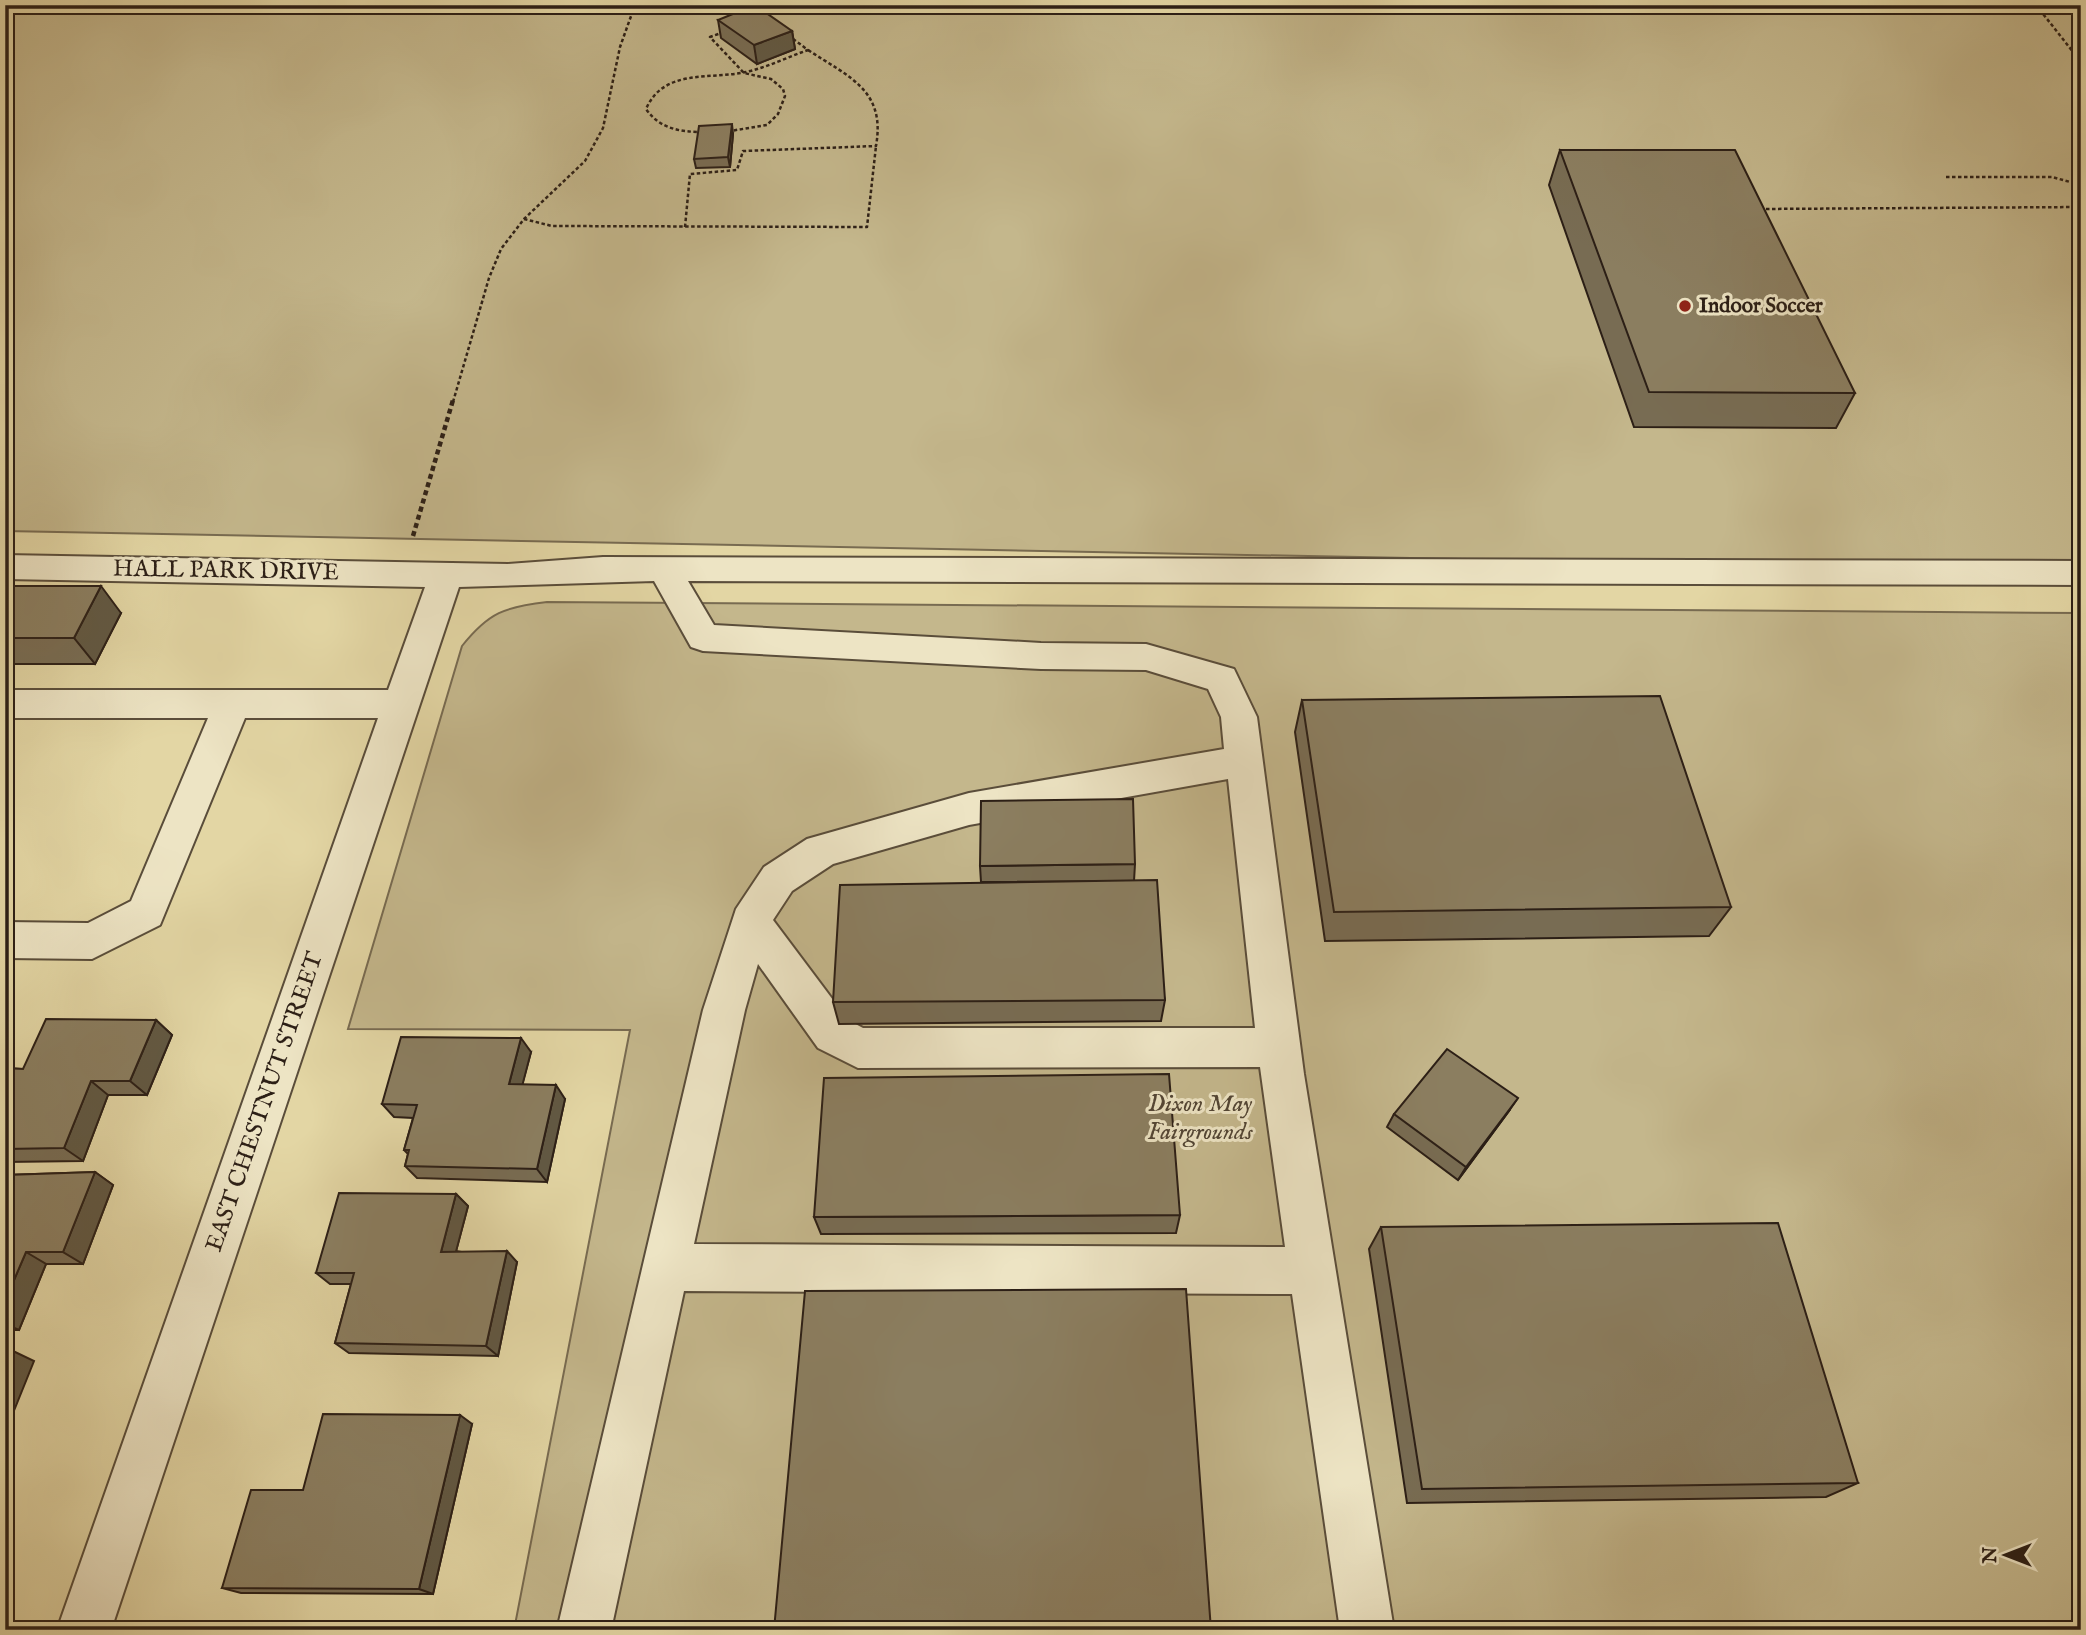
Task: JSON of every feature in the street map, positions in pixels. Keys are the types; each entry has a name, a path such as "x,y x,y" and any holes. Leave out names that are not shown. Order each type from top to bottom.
{"street":[{"name":"HALL PARK DRIVE","path":"5,567 508,576 603,569 2081,573"},
{"path":"666,569 703,638 1041,656 1146,657 1222,679 1238,717 1279,1047 1367,1630"},
{"name":"EAST CHESTNUT STREET","path":"84,1630 446,574"},
{"path":"5,704 402,704"},
{"path":"5,940 92,941 146,913 232,705"},
{"path":"584,1630 724,1010 750,921 778,879 821,851 969,809 1244,761"},
{"path":"750,921 833,1034 858,1048 1279,1047"},
{"path":"665,1267 1312,1270"}],"path":[{"path":"412,539 489,278 501,249 524,219 585,161 603,128 620,47 635,5"},
{"path":"690,5 698,9 737,14"},
{"path":"2036,5 2081,62"},
{"path":"2070,5 2081,19"},
{"path":"731,29 710,37 744,73"},
{"path":"524,219 552,226 867,227 880,118 870,99 854,82 786,34"},
{"path":"744,73 808,50"},
{"path":"710,132 687,133 661,126 652,120 646,109 647,102 655,92 668,84 691,77 763,73 774,79 784,93 784,106 771,123 761,128 721,132"},
{"path":"685,227 690,174 737,170 743,151 876,146"},
{"path":"1946,177 2052,177 2081,185"},
{"path":"1759,209 2081,207"}],"green space":[{"path":"5,5 2081,5 2081,571 5,531"},
{"name":"Dixon May Fairgrounds","path":"547,602 2081,613 2081,1630 514,1630 630,1030 348,1029 462,646 481,625 499,613 520,606"}],"building":[{"path":"755,5 792,31 754,45 718,20"},
{"path":"732,124 728,157 694,159 699,126"},
{"name":"Indoor Soccer","path":"1560,150 1735,150 1855,393 1649,392"},
{"path":"5,586 101,586 74,638 5,638"},
{"path":"1660,696 1731,907 1334,912 1302,700"},
{"path":"1133,799 1135,864 980,866 981,801"},
{"path":"1157,880 1165,1000 833,1002 840,885"},
{"path":"46,1019 156,1020 130,1081 91,1081 64,1148 5,1149 5,1068 23,1069"},
{"path":"401,1037 521,1038 509,1084 556,1085 537,1169 405,1166 409,1150 404,1150 417,1105 382,1104"},
{"path":"1447,1049 1518,1098 1466,1167 1394,1114"},
{"path":"1169,1074 1180,1215 814,1217 824,1078"},
{"path":"95,1172 63,1252 26,1252 5,1301 5,1175"},
{"path":"339,1193 456,1194 441,1252 507,1251 486,1346 335,1343 354,1273 316,1273"},
{"path":"1778,1223 1858,1483 1422,1489 1381,1227"},
{"path":"1186,1289 1211,1630 774,1630 805,1291"},
{"path":"5,1351 13,1351 5,1370"},
{"path":"323,1414 460,1415 419,1589 222,1588 251,1490 303,1490"}],"place":[{"name":"Indoor Soccer","path":"1685,306"}]}
